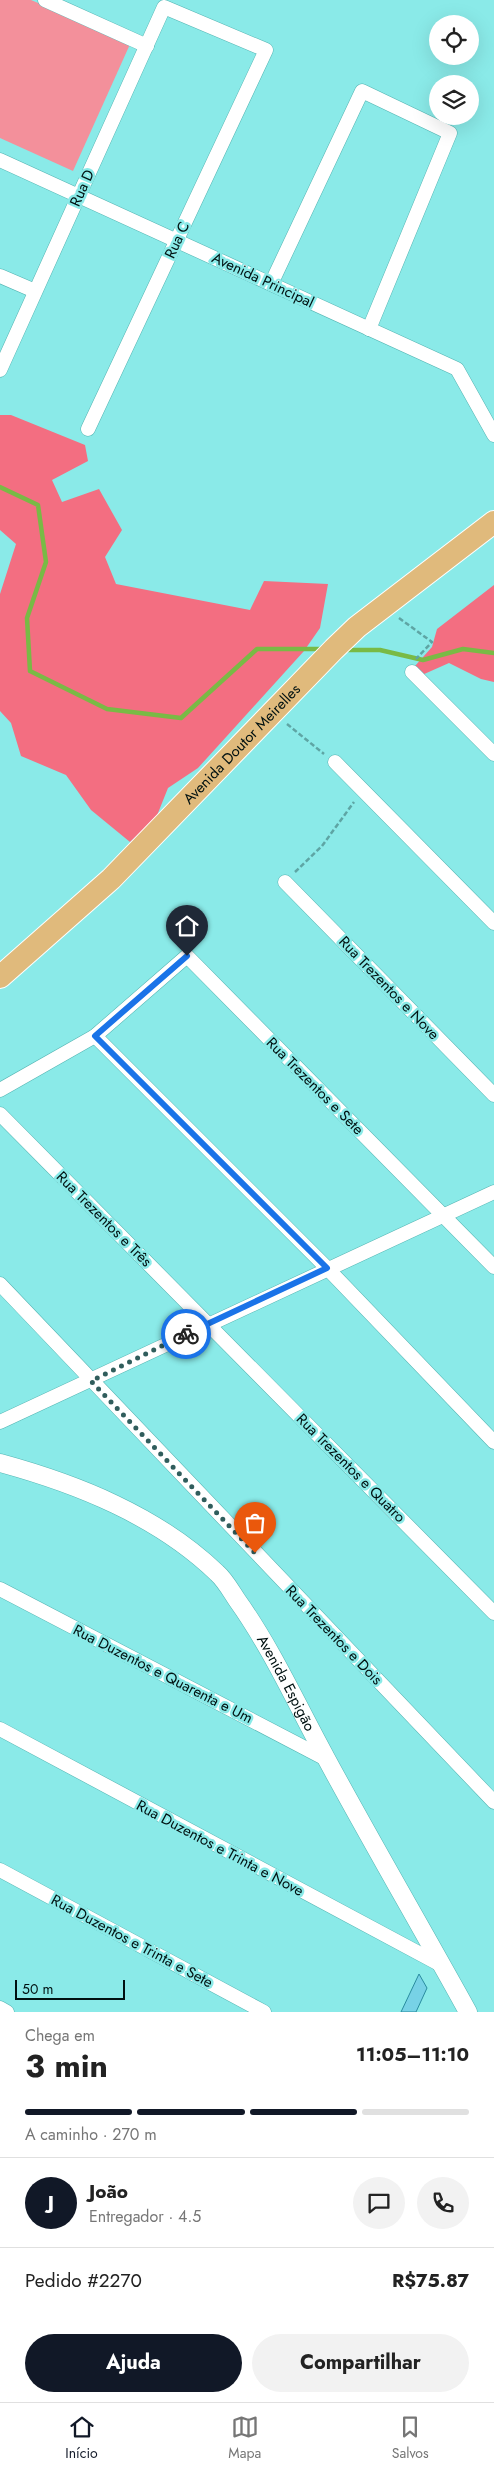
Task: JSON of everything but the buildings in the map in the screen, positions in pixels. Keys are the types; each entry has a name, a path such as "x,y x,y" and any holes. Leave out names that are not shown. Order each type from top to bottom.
{"main road":[{"name":"Avenida Doutor Meirelles","path":"0,977 111,879 357,627 494,522"}],"street":[{"path":"45,0 147,46"},
{"name":"Rua D","path":"0,370 164,7 266,50"},
{"name":"Rua C","path":"88,430 266,50"},
{"path":"271,284 362,91 450,132 369,329"},
{"name":"Avenida Principal","path":"0,160 457,369 494,435"},
{"path":"0,276 35,291"},
{"path":"412,668 494,754"},
{"path":"335,762 494,923"},
{"name":"Rua Trezentos e Nove","path":"285,882 494,1095"},
{"name":"Rua Trezentos e Sete","path":"95,1036 187,956 494,1267"},
{"path":"0,1090 95,1036 327,1268 494,1442"},
{"name":"Rua Trezentos e Três","path":"0,1114 208,1324"},
{"path":"0,1422 91,1381 327,1268 494,1192"},
{"name":"Rua Trezentos e Dois","path":"0,1284 494,1802"},
{"name":"Rua Trezentos e Quatro","path":"208,1324 494,1613"},
{"name":"Avenida Espigão","path":"0,1462 90,1493 123,1509 170,1535 218,1574 252,1622 468,2012"},
{"name":"Rua Duzentos e Quarenta e Um","path":"0,1589 326,1758"},
{"name":"Rua Duzentos e Trinta e Nove","path":"0,1729 441,1965"},
{"name":"Rua Duzentos e Trinta e Sete","path":"0,1870 264,2012"},
{"path":"0,2008 7,2012"}],"path":[{"path":"383,607 432,642 412,668"},
{"path":"273,712 335,762"},
{"path":"285,882 322,846 362,790"}],"shaded area":[{"path":"0,0 31,0 131,42 73,171 0,138"},
{"path":"0,415 11,415 85,445 88,461 52,480 62,502 99,489 122,530 105,557 116,584 250,610 264,581 328,584 320,628 304,651 198,768 168,788 156,818 130,842 91,810 66,775 21,756 11,723 0,711 0,594 16,544 0,530"},
{"path":"494,585 494,682 481,679 449,663 422,675 415,671 415,666 432,647 437,629"}],"waterway":[{"path":"0,487 38,505 46,562 27,618 30,671 107,709 181,718 257,649 323,649"},
{"path":"346,650 380,650 423,660 463,649 494,653"}],"way so far":[{"path":"186,1334 91,1381 255,1553"}],"route":[{"path":"186,1334 327,1268 95,1036 187,956"}]}
